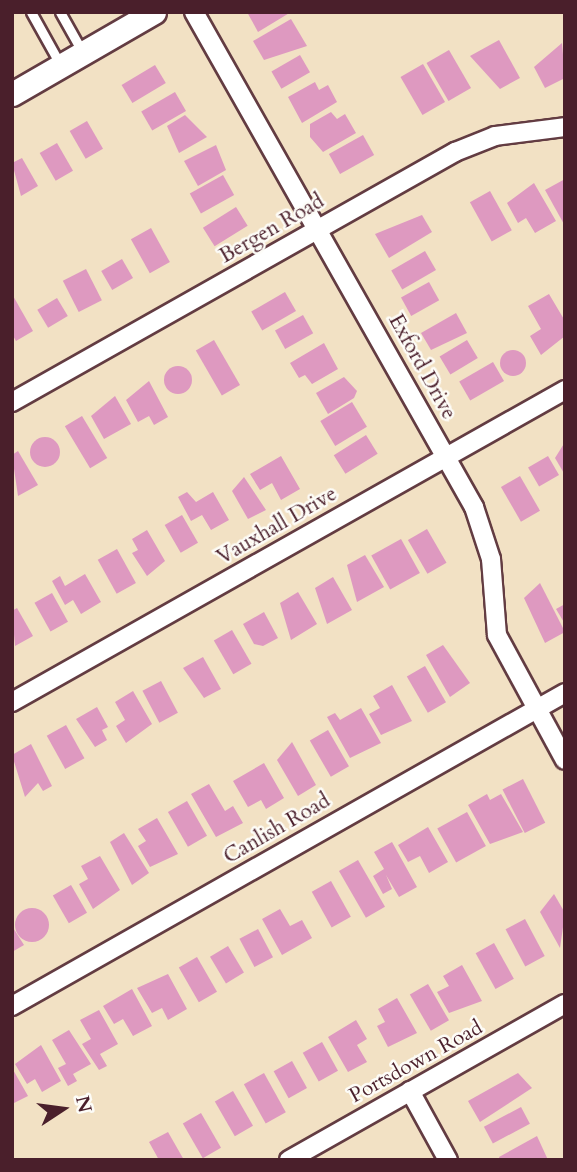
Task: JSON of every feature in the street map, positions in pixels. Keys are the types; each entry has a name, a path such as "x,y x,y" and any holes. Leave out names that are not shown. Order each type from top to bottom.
{"main road":[{"path":"12,94 153,12"}],"street":[{"name":"Exford Drive","path":"194,12 446,456 487,543 497,635 565,760"},
{"name":"Bergen Road","path":"12,402 475,142 565,127"},
{"name":"Vauxhall Drive","path":"12,702 565,390"},
{"name":"Canlish Road","path":"12,1006 565,693"},
{"name":"Portsdown Road","path":"289,1160 565,1004"},
{"path":"410,1091 448,1160"}],"lane":[{"path":"31,12 62,66"},
{"path":"60,12 83,54"}],"building":[{"path":"247,12 291,12 258,32"},
{"path":"291,19 307,46 264,60 253,41"},
{"path":"499,40 520,78 500,89 470,56"},
{"path":"562,43 565,78 545,88 534,67"},
{"path":"449,50 471,88 448,101 426,63"},
{"path":"300,55 310,72 281,89 271,72"},
{"path":"423,64 445,102 422,115 400,77"},
{"path":"155,65 166,83 132,103 122,85"},
{"path":"315,82 319,90 328,85 337,102 302,123 288,97"},
{"path":"175,92 186,111 152,131 141,112"},
{"path":"331,112 337,119 345,114 356,133 323,152 310,137 310,124"},
{"path":"185,115 207,137 179,153 167,126"},
{"path":"87,121 103,149 86,159 70,131"},
{"path":"363,135 374,155 340,174 329,154"},
{"path":"57,143 73,171 56,181 40,153"},
{"path":"216,145 226,170 198,186 184,161"},
{"path":"22,158 38,186 21,196 12,163"},
{"path":"223,175 234,195 201,214 190,193"},
{"path":"565,179 565,226 545,190"},
{"path":"534,183 556,221 535,233 526,218 518,223 507,203"},
{"path":"490,191 512,230 492,242 470,202"},
{"path":"236,207 248,226 215,246 203,228"},
{"path":"422,215 432,232 389,258 375,234"},
{"path":"151,228 170,262 150,273 131,239"},
{"path":"425,251 436,270 402,290 391,270"},
{"path":"122,259 133,278 112,290 101,271"},
{"path":"86,269 102,300 79,312 63,281"},
{"path":"429,282 439,300 411,316 401,298"},
{"path":"285,292 296,311 262,331 251,312"},
{"path":"12,294 33,331 16,341 12,334"},
{"path":"549,294 565,321 565,336 541,355 530,336 541,329 528,306"},
{"path":"57,298 68,316 48,328 37,310"},
{"path":"456,313 467,333 431,350 421,333"},
{"path":"303,315 313,333 285,349 275,331"},
{"path":"214,340 240,385 222,396 196,350"},
{"path":"467,340 478,358 450,374 440,356"},
{"path":"324,343 338,369 312,384 305,375 299,378 290,363"},
{"path":"513,350 522,354 526,363 522,372 513,376 504,372 500,363 504,354"},
{"path":"493,362 504,381 470,401 459,382"},
{"path":"178,366 188,370 192,380 188,390 178,394 168,390 164,380 168,370"},
{"path":"344,377 357,391 354,398 328,414 316,393"},
{"path":"149,381 168,417 154,425 149,416 138,422 126,400"},
{"path":"115,396 131,424 104,439 91,416"},
{"path":"352,402 367,427 335,446 320,421"},
{"path":"82,416 107,458 90,468 65,426"},
{"path":"366,435 378,454 345,474 334,455"},
{"path":"45,437 55,442 60,452 55,462 45,467 35,462 30,452 35,442"},
{"path":"565,442 565,475 555,458"},
{"path":"18,451 38,485 18,496 12,455"},
{"path":"281,456 300,489 281,500 272,483 260,490 250,474"},
{"path":"548,456 559,475 539,487 528,468"},
{"path":"520,476 540,511 521,522 501,487"},
{"path":"244,477 266,510 248,519 232,491"},
{"path":"187,492 196,502 213,492 229,520 211,530 202,515 191,521 178,497"},
{"path":"182,515 198,543 181,553 165,525"},
{"path":"427,529 446,563 427,574 408,540"},
{"path":"147,530 165,561 147,576 132,553 138,550 132,539"},
{"path":"401,539 420,573 390,590 371,555"},
{"path":"117,549 136,583 117,594 98,560"},
{"path":"365,555 384,587 357,602 347,565"},
{"path":"85,574 101,602 81,614 73,600 65,605 52,581 60,576 65,586"},
{"path":"333,577 352,610 327,624 315,588"},
{"path":"540,583 565,632 545,643 524,598"},
{"path":"298,592 317,624 291,640 280,603"},
{"path":"52,593 68,622 51,632 35,603"},
{"path":"565,604 565,624 556,609"},
{"path":"17,608 33,636 15,646 12,611"},
{"path":"264,612 278,638 263,646 254,644 243,624"},
{"path":"232,630 252,664 233,674 214,640"},
{"path":"443,645 470,683 450,697 426,655"},
{"path":"203,657 221,689 204,698 183,668"},
{"path":"425,666 446,702 428,713 407,676"},
{"path":"161,681 178,713 159,723 142,691"},
{"path":"392,685 412,721 381,735 369,714 380,708 373,696"},
{"path":"133,691 152,724 126,743 116,726 125,720 115,702"},
{"path":"97,707 108,727 102,730 107,740 95,747 76,719"},
{"path":"361,708 381,743 350,758 327,717 335,713 340,720"},
{"path":"66,725 84,758 65,769 47,736"},
{"path":"328,730 349,766 331,777 310,740"},
{"path":"292,742 316,785 298,796 277,760"},
{"path":"31,744 52,786 43,791 38,783 25,797 12,755"},
{"path":"264,763 284,798 266,809 261,800 248,807 233,781"},
{"path":"523,779 545,823 525,833 503,789"},
{"path":"209,784 225,811 233,806 243,823 216,837 191,794"},
{"path":"487,794 490,800 501,794 523,832 490,844 468,805"},
{"path":"187,801 207,836 188,847 168,812"},
{"path":"467,812 486,846 456,863 437,828"},
{"path":"157,818 178,854 150,867 138,846 146,841 138,829"},
{"path":"428,827 448,862 429,873 420,856 408,862 398,845"},
{"path":"124,833 149,873 132,885 110,842"},
{"path":"392,842 417,887 399,897 386,875 392,889 383,894 373,876 384,869 374,852"},
{"path":"100,856 120,890 93,909 79,884 88,879 81,866"},
{"path":"358,860 385,907 366,918 339,871"},
{"path":"331,881 351,917 332,928 312,892"},
{"path":"71,885 87,913 69,923 53,896"},
{"path":"554,894 565,913 560,948 540,912"},
{"path":"32,908 44,913 49,925 44,937 32,942 20,937 15,925 20,913"},
{"path":"280,909 290,926 302,920 312,938 282,955 262,919"},
{"path":"525,919 545,956 525,966 506,929"},
{"path":"12,926 24,945 12,952"},
{"path":"258,929 273,957 254,967 239,939"},
{"path":"494,943 514,979 496,989 476,953"},
{"path":"228,946 244,973 226,983 210,957"},
{"path":"197,957 217,992 199,1002 179,968"},
{"path":"462,965 482,1001 449,1013 437,992 449,986 443,976"},
{"path":"168,974 187,1009 168,1020 162,1008 152,1013 137,988"},
{"path":"428,984 449,1020 431,1031 410,994"},
{"path":"132,989 152,1026 133,1036 123,1019 114,1024 103,1006"},
{"path":"397,998 417,1033 388,1047 377,1026 385,1022 378,1009"},
{"path":"99,1010 118,1044 100,1054 107,1066 99,1070 82,1044 91,1039 80,1020"},
{"path":"356,1020 367,1039 357,1045 367,1062 348,1072 328,1037"},
{"path":"69,1030 91,1064 73,1074 77,1081 68,1086 58,1068 66,1064 52,1040"},
{"path":"322,1042 338,1071 319,1082 303,1053"},
{"path":"41,1045 61,1081 42,1092 35,1079 27,1084 15,1064"},
{"path":"292,1061 307,1088 289,1098 274,1071"},
{"path":"12,1068 28,1096 12,1104"},
{"path":"264,1073 286,1112 266,1124 244,1084"},
{"path":"518,1073 532,1088 480,1122 468,1101"},
{"path":"233,1091 253,1126 235,1136 215,1102"},
{"path":"521,1107 530,1124 493,1143 484,1127"},
{"path":"201,1113 221,1148 203,1158 183,1124"},
{"path":"168,1132 184,1160 159,1160 149,1142"},
{"path":"537,1136 548,1160 500,1160 499,1157"}]}
